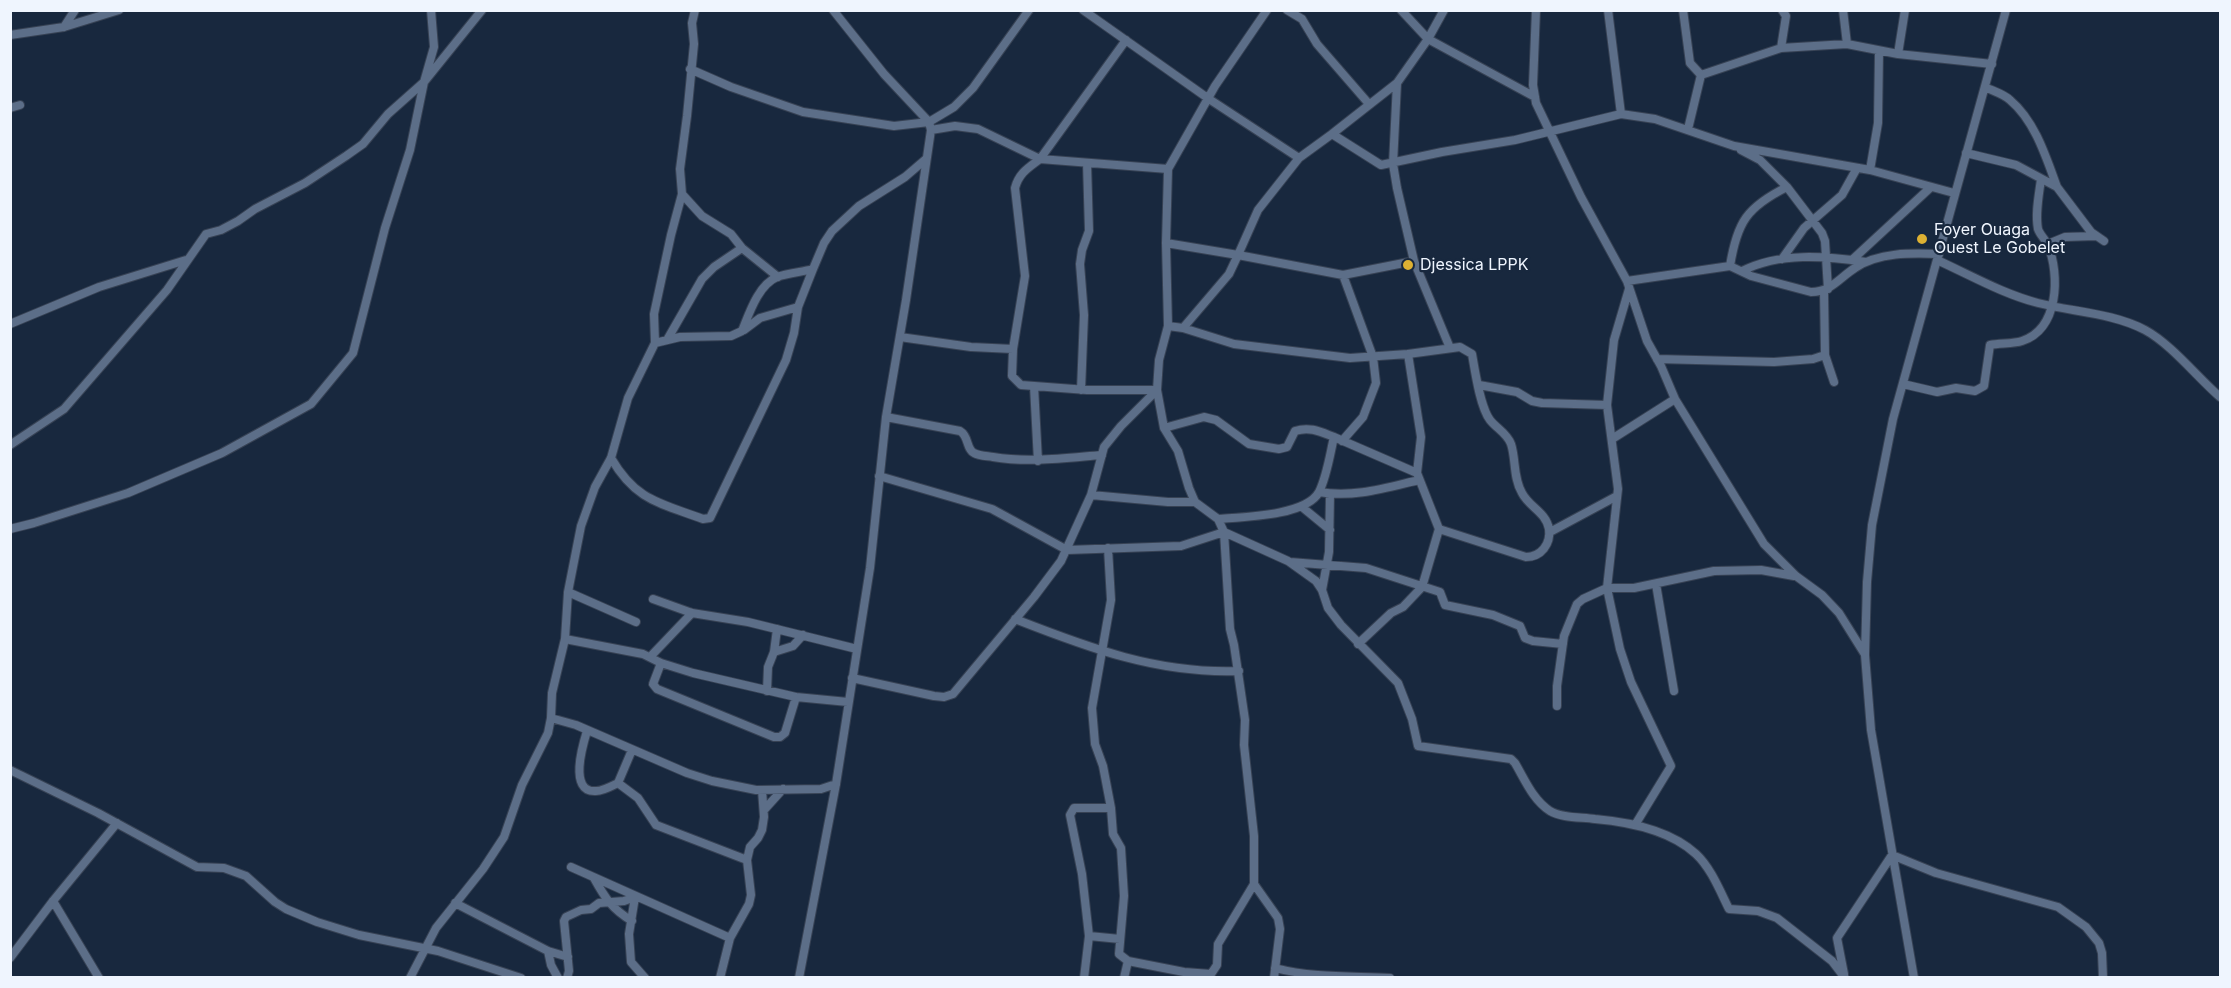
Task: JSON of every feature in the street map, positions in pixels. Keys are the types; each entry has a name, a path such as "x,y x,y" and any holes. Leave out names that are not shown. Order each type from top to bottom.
{"street":[{"path":"64,27 75,10"},
{"path":"10,35 64,27 119,10"},
{"path":"10,529 34,524 128,494 222,453 311,404 353,353 385,228 410,150 434,47 431,10"},
{"path":"10,445 64,409 166,290 206,234 221,230 305,183 363,144 388,114 424,82 482,10"},
{"path":"410,978 436,928 483,869 504,837 522,785 548,733 552,693 565,639 568,592 585,512 595,487 611,458 628,399 655,343 654,314 682,194 680,169 694,44 692,23 695,10"},
{"path":"833,10 884,74 930,126"},
{"path":"799,978 836,784 870,568 886,417 900,337 930,126 973,88 1029,10"},
{"path":"1083,10 1209,99 1299,158"},
{"path":"1108,548 1111,600 1092,708 1095,744 1103,766 1111,808 1113,834 1120,848 1124,896 1119,954 1128,961 1184,972 1211,974 1217,964 1218,944 1254,884 1254,836 1244,745 1245,720 1239,671 1230,629 1224,532 1218,519 1196,502 1189,488 1178,451 1164,428 1157,390 1159,360 1168,326 1168,169 1215,86 1267,10"},
{"path":"1287,10 1302,15 1317,44 1369,104"},
{"path":"1401,10 1428,39 1535,97"},
{"path":"1183,328 1230,274 1258,210 1299,158 1397,83 1428,39 1444,10"},
{"path":"1536,10 1533,85 1535,97 1548,131 1628,284 1647,341 1675,399 1764,544 1796,576 1822,595 1839,613 1865,655"},
{"path":"1608,10 1621,114"},
{"path":"1683,10 1690,63 1701,75"},
{"path":"1781,48 1786,16 1782,10"},
{"path":"1843,10 1847,44"},
{"path":"1898,54 1905,10"},
{"path":"1914,978 1871,730 1865,655 1867,582 1872,525 1882,469 1903,384 2006,10"},
{"path":"1126,40 1040,159 1018,177 1015,188 1025,276 1013,349 1012,376 1021,385 1081,390 1157,390"},
{"path":"1701,75 1781,48 1847,44 1898,54 1992,64"},
{"path":"1870,170 1878,123 1879,51"},
{"path":"690,69 731,87 803,112 894,126 955,126 978,129 1040,159 1168,169"},
{"path":"1688,129 1701,75"},
{"path":"1397,83 1393,164 1414,261 1450,348"},
{"path":"1985,87 2009,98 2022,112 2043,149 2056,187 2091,232 2101,239 2065,237 2048,244"},
{"path":"10,108 20,105"},
{"path":"1332,134 1381,165 1515,140 1621,114 1654,119 1734,146 1760,160 1787,187 1822,233 1827,256 1825,355 1834,382"},
{"path":"1734,146 1870,170 1954,193"},
{"path":"1966,153 2016,165 2056,187"},
{"path":"611,458 622,477 642,496 703,519 710,518 786,360 794,333 798,307 824,243 832,231 859,206 905,177 926,159"},
{"path":"1081,390 1084,315 1080,264 1089,231 1087,163"},
{"path":"1782,259 1812,219 1842,195 1857,168"},
{"path":"1903,384 1937,392 1956,388 1975,391 1984,386 1990,345 2022,341 2041,330 2053,306 2054,272 2048,244 2038,231 2041,179"},
{"path":"1730,266 1734,239 1745,219 1765,198 1787,187"},
{"path":"1852,260 1932,187"},
{"path":"682,194 702,216 730,234 742,248 778,277"},
{"path":"1167,243 1343,275 1414,261"},
{"path":"667,340 702,279 714,267 742,248"},
{"path":"1628,284 1730,266 1751,276 1810,292 1826,290 1856,267 1867,262 1905,253 1938,257 2007,292 2053,306 2124,321 2143,329 2158,338 2220,397"},
{"path":"1742,271 1755,265 1782,259 1827,256 1867,262"},
{"path":"10,324 99,287 186,260"},
{"path":"742,331 762,289 769,281 813,269"},
{"path":"1218,519 1263,515 1302,507 1319,492 1338,439 1363,417 1375,389 1376,373 1373,357 1343,275"},
{"path":"1628,284 1614,340 1606,405 1612,438 1617,496 1607,588 1620,649 1631,682 1671,766 1635,825"},
{"path":"655,343 680,337 731,336 760,318 798,307"},
{"path":"1168,326 1183,328 1233,344 1350,358 1460,347 1472,354 1483,409 1491,422 1502,430 1511,442 1517,480 1522,494 1540,512 1550,532 1546,547 1540,554 1526,557 1439,529"},
{"path":"900,337 971,347 1013,349"},
{"path":"1358,644 1391,613 1403,607 1422,587 1439,529 1418,476 1420,437 1408,354"},
{"path":"1657,359 1774,362 1814,359 1825,355"},
{"path":"1034,386 1038,461"},
{"path":"1479,386 1518,392 1532,401 1542,403 1606,405"},
{"path":"852,678 944,697 953,693 1061,561 1091,495 1101,455 1109,440 1157,390"},
{"path":"1612,438 1675,399"},
{"path":"886,417 960,431 965,434 970,448 976,454 1004,459 1038,461 1101,455"},
{"path":"1164,428 1204,417 1210,418 1246,442 1279,449 1287,447 1296,431 1312,429 1418,476"},
{"path":"879,476 992,509 1067,549 1181,546 1224,532 1288,561 1316,581 1322,590 1328,608 1358,644 1398,683 1412,719 1418,746 1511,759 1536,800 1551,811 1562,815 1614,820 1650,829 1680,841 1698,855 1709,870 1729,909 1758,911 1777,918 1832,961 1845,977"},
{"path":"1319,492 1364,494 1418,476"},
{"path":"1322,590 1328,563 1330,494"},
{"path":"1091,495 1168,502 1196,502"},
{"path":"1550,532 1617,496"},
{"path":"1302,507 1330,530"},
{"path":"1288,561 1328,563 1376,570 1440,592 1444,605 1493,615 1520,626 1526,638 1533,641 1563,644"},
{"path":"1557,706 1557,686 1563,644 1576,604 1583,599 1607,588 1634,588 1732,570 1772,571 1796,576"},
{"path":"1656,584 1674,691"},
{"path":"568,592 636,622"},
{"path":"653,599 692,613 803,635 857,649"},
{"path":"650,657 692,613"},
{"path":"1015,619 1139,662 1209,671 1239,671"},
{"path":"767,691 768,667 774,652 777,630"},
{"path":"774,652 793,646 803,635"},
{"path":"565,639 643,654 661,663 796,698 848,702"},
{"path":"661,663 653,684 657,689 774,737 780,737 785,733 796,698"},
{"path":"551,718 712,781 762,790 821,789 836,784"},
{"path":"587,731 580,752 580,781 588,790 596,791 618,783 632,750"},
{"path":"10,770 117,823 197,867 224,868 246,876 274,902 317,922 359,935 427,949 521,978"},
{"path":"618,783 638,798 656,825 747,860"},
{"path":"764,810 783,789"},
{"path":"720,978 730,938 749,904 751,895 747,860 750,847 762,830 764,810 762,790"},
{"path":"1084,978 1089,936 1082,874 1070,815 1074,808 1111,808"},
{"path":"10,958 117,823"},
{"path":"1845,977 1837,938 1892,855"},
{"path":"1892,855 1936,873 2058,907 2086,927 2099,943 2102,953 2103,978"},
{"path":"571,867 730,938"},
{"path":"594,878 606,901 632,921"},
{"path":"1254,884 1278,918 1280,928 1274,978"},
{"path":"567,978 569,971 564,921 566,917 581,910 591,909 606,901 624,901 636,897"},
{"path":"636,897 629,934 631,962 645,978"},
{"path":"53,901 99,978"},
{"path":"455,903 548,951 568,957"},
{"path":"1089,936 1120,939"},
{"path":"548,951 551,965 558,978"},
{"path":"1124,978 1128,961"},
{"path":"1275,968 1313,976 1390,978"}],"place":[{"name":"Foyer Ouaga Ouest Le Gobelet","path":"1922,239"},
{"name":"Djessica LPPK","path":"1408,265"}]}
